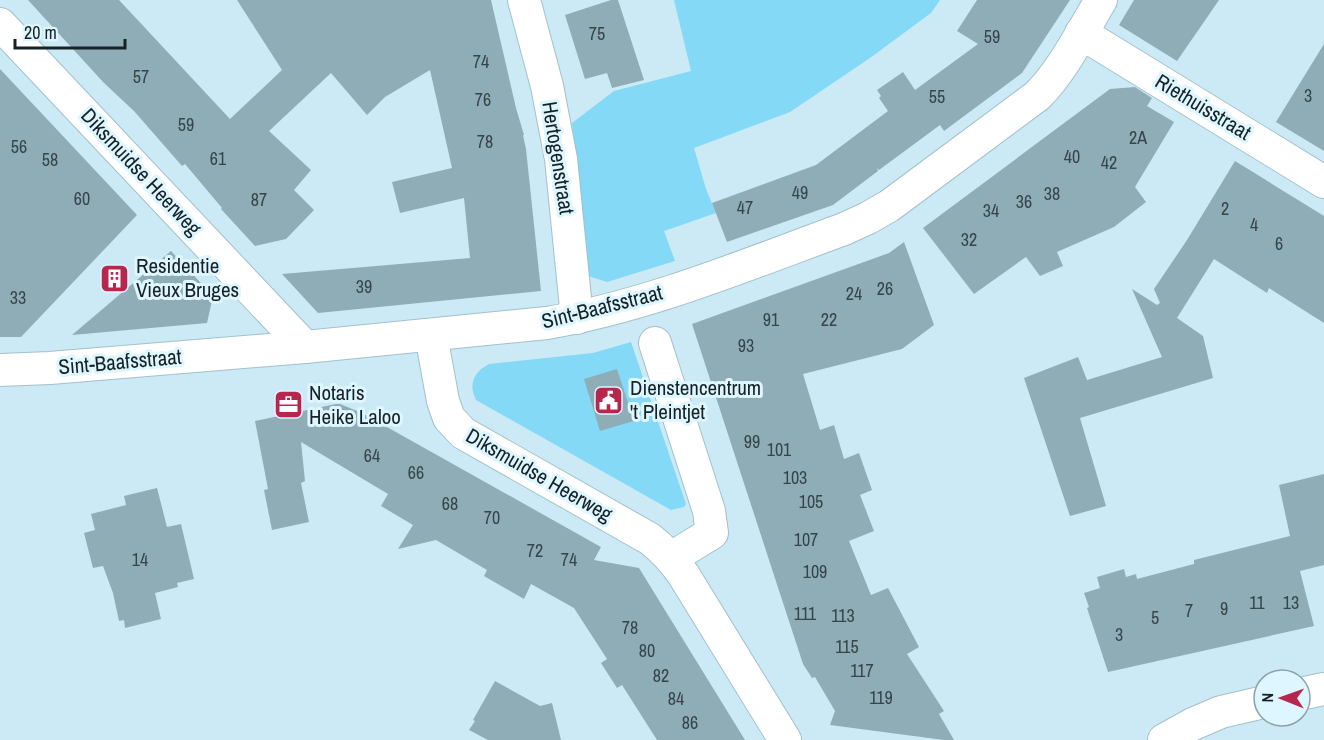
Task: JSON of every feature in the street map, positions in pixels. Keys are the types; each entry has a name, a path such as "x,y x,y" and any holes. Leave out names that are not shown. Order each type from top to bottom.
{"street":[{"name":"Hertogenstraat","path":"524,0 549,97 561,159 577,318"},
{"name":"Sint-Baafsstraat","path":"0,370 305,347 547,323 615,308 682,287 844,229 889,206 1047,87 1101,0"},
{"name":"Diksmuidse Heerweg","path":"0,24 305,347"},
{"name":"Riethuisstraat","path":"1081,33 1324,182"},
{"name":"Diksmuidse Heerweg","path":"431,335 443,400 449,418 463,433 662,549 671,558 785,740"},
{"path":"655,343 709,511 712,533 671,558"},
{"path":"1164,740 1221,712 1252,705"}],"shaded area":[{"path":"674,0 940,0 931,13 790,112 694,148 716,213 664,231 675,261 607,282 588,276 572,123 614,91 691,71"},
{"path":"631,342 686,504 684,507 671,510 476,400 474,394 473,384 476,375 489,364 593,353"}],"building":[{"path":"28,0 119,0 230,119 282,70 237,0 491,0 524,135 541,291 318,313 282,274 470,258 464,198 400,213 392,182 452,168 430,70 385,97 367,115 331,73 269,131 311,170 294,190 314,210 286,239 255,246 221,209 185,164 182,166 134,111 104,83"},
{"path":"611,0 618,0 644,80 612,88 607,73 585,79 565,15"},
{"path":"977,0 1070,0 1022,73 944,131 940,125 879,170 877,168 878,171 833,205 727,242 712,203 816,165 888,111 879,98 881,96 877,90 903,72 915,90 978,44 957,31"},
{"path":"1134,0 1219,0 1177,61 1119,25"},
{"path":"1324,44 1324,151 1276,122"},
{"path":"0,69 137,215 21,337 0,337"},
{"path":"1135,87 1152,98 1147,106 1174,122 1135,187 1146,202 1114,227 1057,252 1063,266 1040,276 1026,257 974,294 923,228 1110,89"},
{"path":"1235,161 1324,216 1324,323 1269,288 1267,293 1214,259 1177,318 1203,336 1213,378 1080,418 1106,506 1070,516 1024,378 1078,357 1087,380 1162,357 1132,289 1157,305 1160,303 1154,289"},
{"path":"904,242 934,325 902,349 803,374 820,430 834,425 844,459 859,453 872,490 860,495 874,531 849,541 871,595 888,588 919,647 907,654 944,711 939,714 954,740 830,725 835,711 815,677 812,678 803,664 692,324 889,253"},
{"path":"171,251 213,296 207,323 72,335"},
{"name":"Dienstencentrum 't Pleintjet","path":"617,369 634,421 600,431 584,379"},
{"path":"336,404 362,413 601,547 594,560 639,568 745,740 657,740 622,685 617,688 601,663 607,659 574,608 531,584 524,599 484,576 487,570 436,540 398,549 413,525 381,506 388,494 301,442 305,481 301,483 309,522 272,530 264,490 268,489 255,421"},
{"path":"1324,474 1324,565 1300,571 1314,626 1108,672 1084,593 1100,588 1097,577 1124,569 1126,577 1136,574 1137,579 1194,564 1194,560 1290,536 1279,485"},
{"path":"157,488 167,527 181,524 194,579 177,583 178,587 155,593 161,619 125,628 124,620 119,621 113,593 103,566 93,568 84,533 95,530 91,514 126,505 124,496"},
{"path":"495,681 540,706 552,703 561,740 488,740 469,730"}],"place":[{"name":"Residentie Vieux Bruges","path":"115,278"},
{"name":"Dienstencentrum 't Pleintjet","path":"609,400"},
{"name":"Notaris Heike Laloo","path":"288,405"}]}
